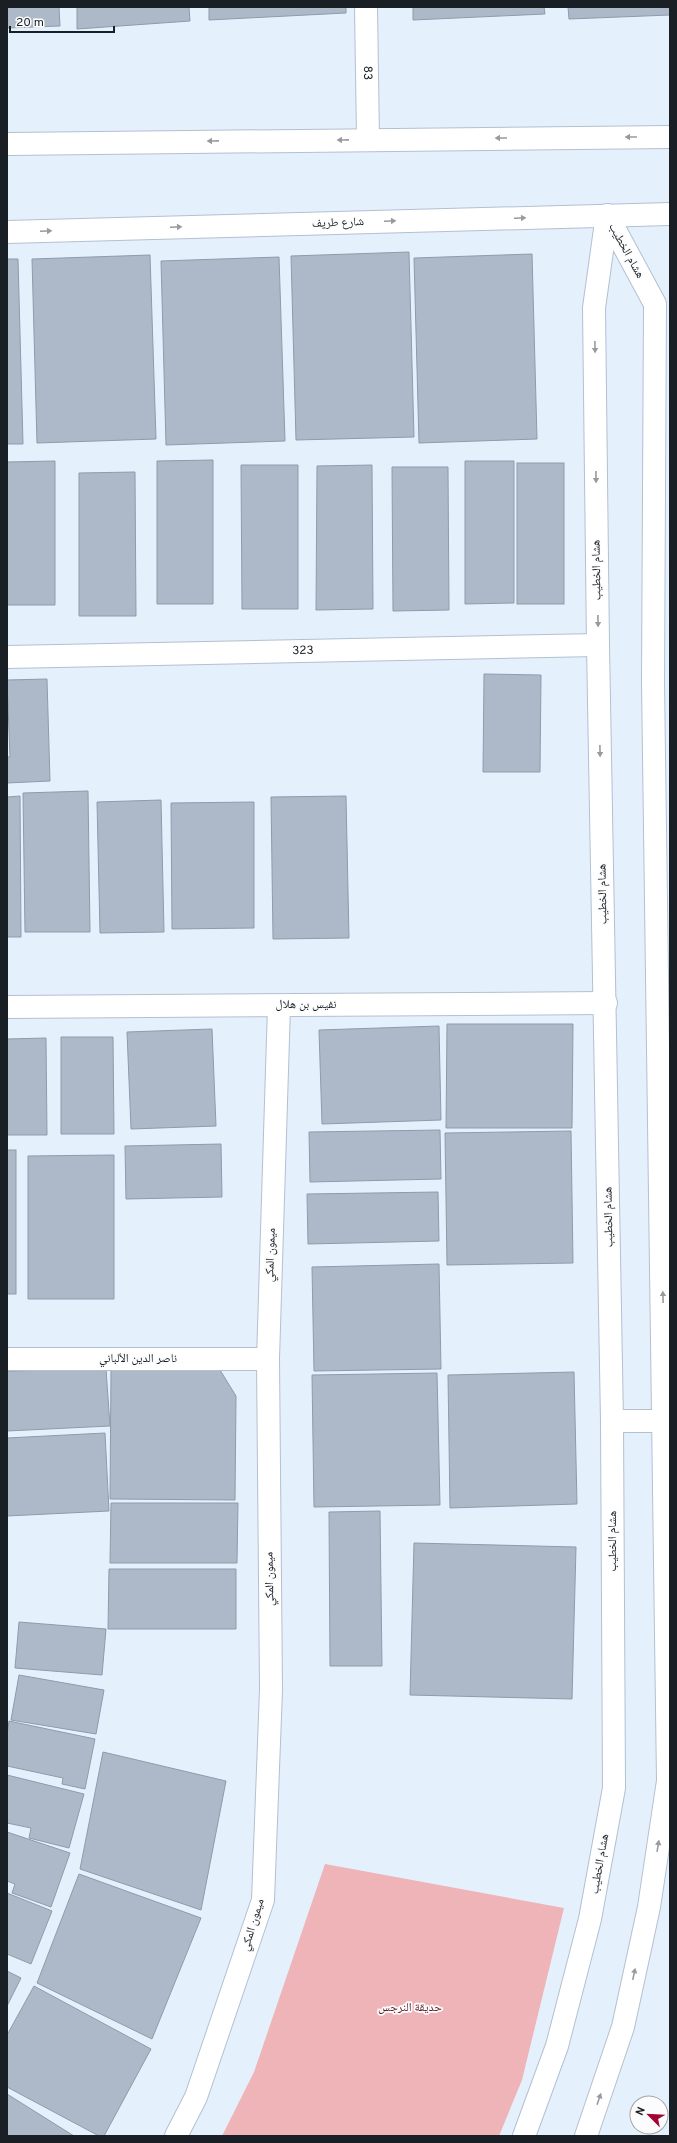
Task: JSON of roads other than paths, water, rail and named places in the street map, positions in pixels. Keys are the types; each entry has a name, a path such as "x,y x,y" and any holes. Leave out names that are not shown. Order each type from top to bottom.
{"street":[{"name":"83","path":"366,7 368,139"},
{"path":"7,144 670,137"},
{"name":"شارع طريف","path":"7,232 670,214"},
{"name":"هشام الخطيب","path":"524,2136 557,2046 586,1934 614,1788 612,1421 606,1003 598,646 594,308 607,215"},
{"name":"هشام الخطيب","path":"586,2136 623,2027 649,1907 668,1781 662,682 655,304 607,215"},
{"name":"323","path":"7,657 598,646"},
{"name":"نفيس بن هلال","path":"7,1007 606,1003"},
{"name":"ميمون المكي","path":"176,2136 196,2097 262,1900 271,1690 268,1359 279,1006"},
{"name":"ناصر الدين الألباني","path":"7,1360 268,1359"},
{"path":"612,1421 665,1421"}],"park label":[{"name":"حديقة النرجس","path":"410,2008"}]}
